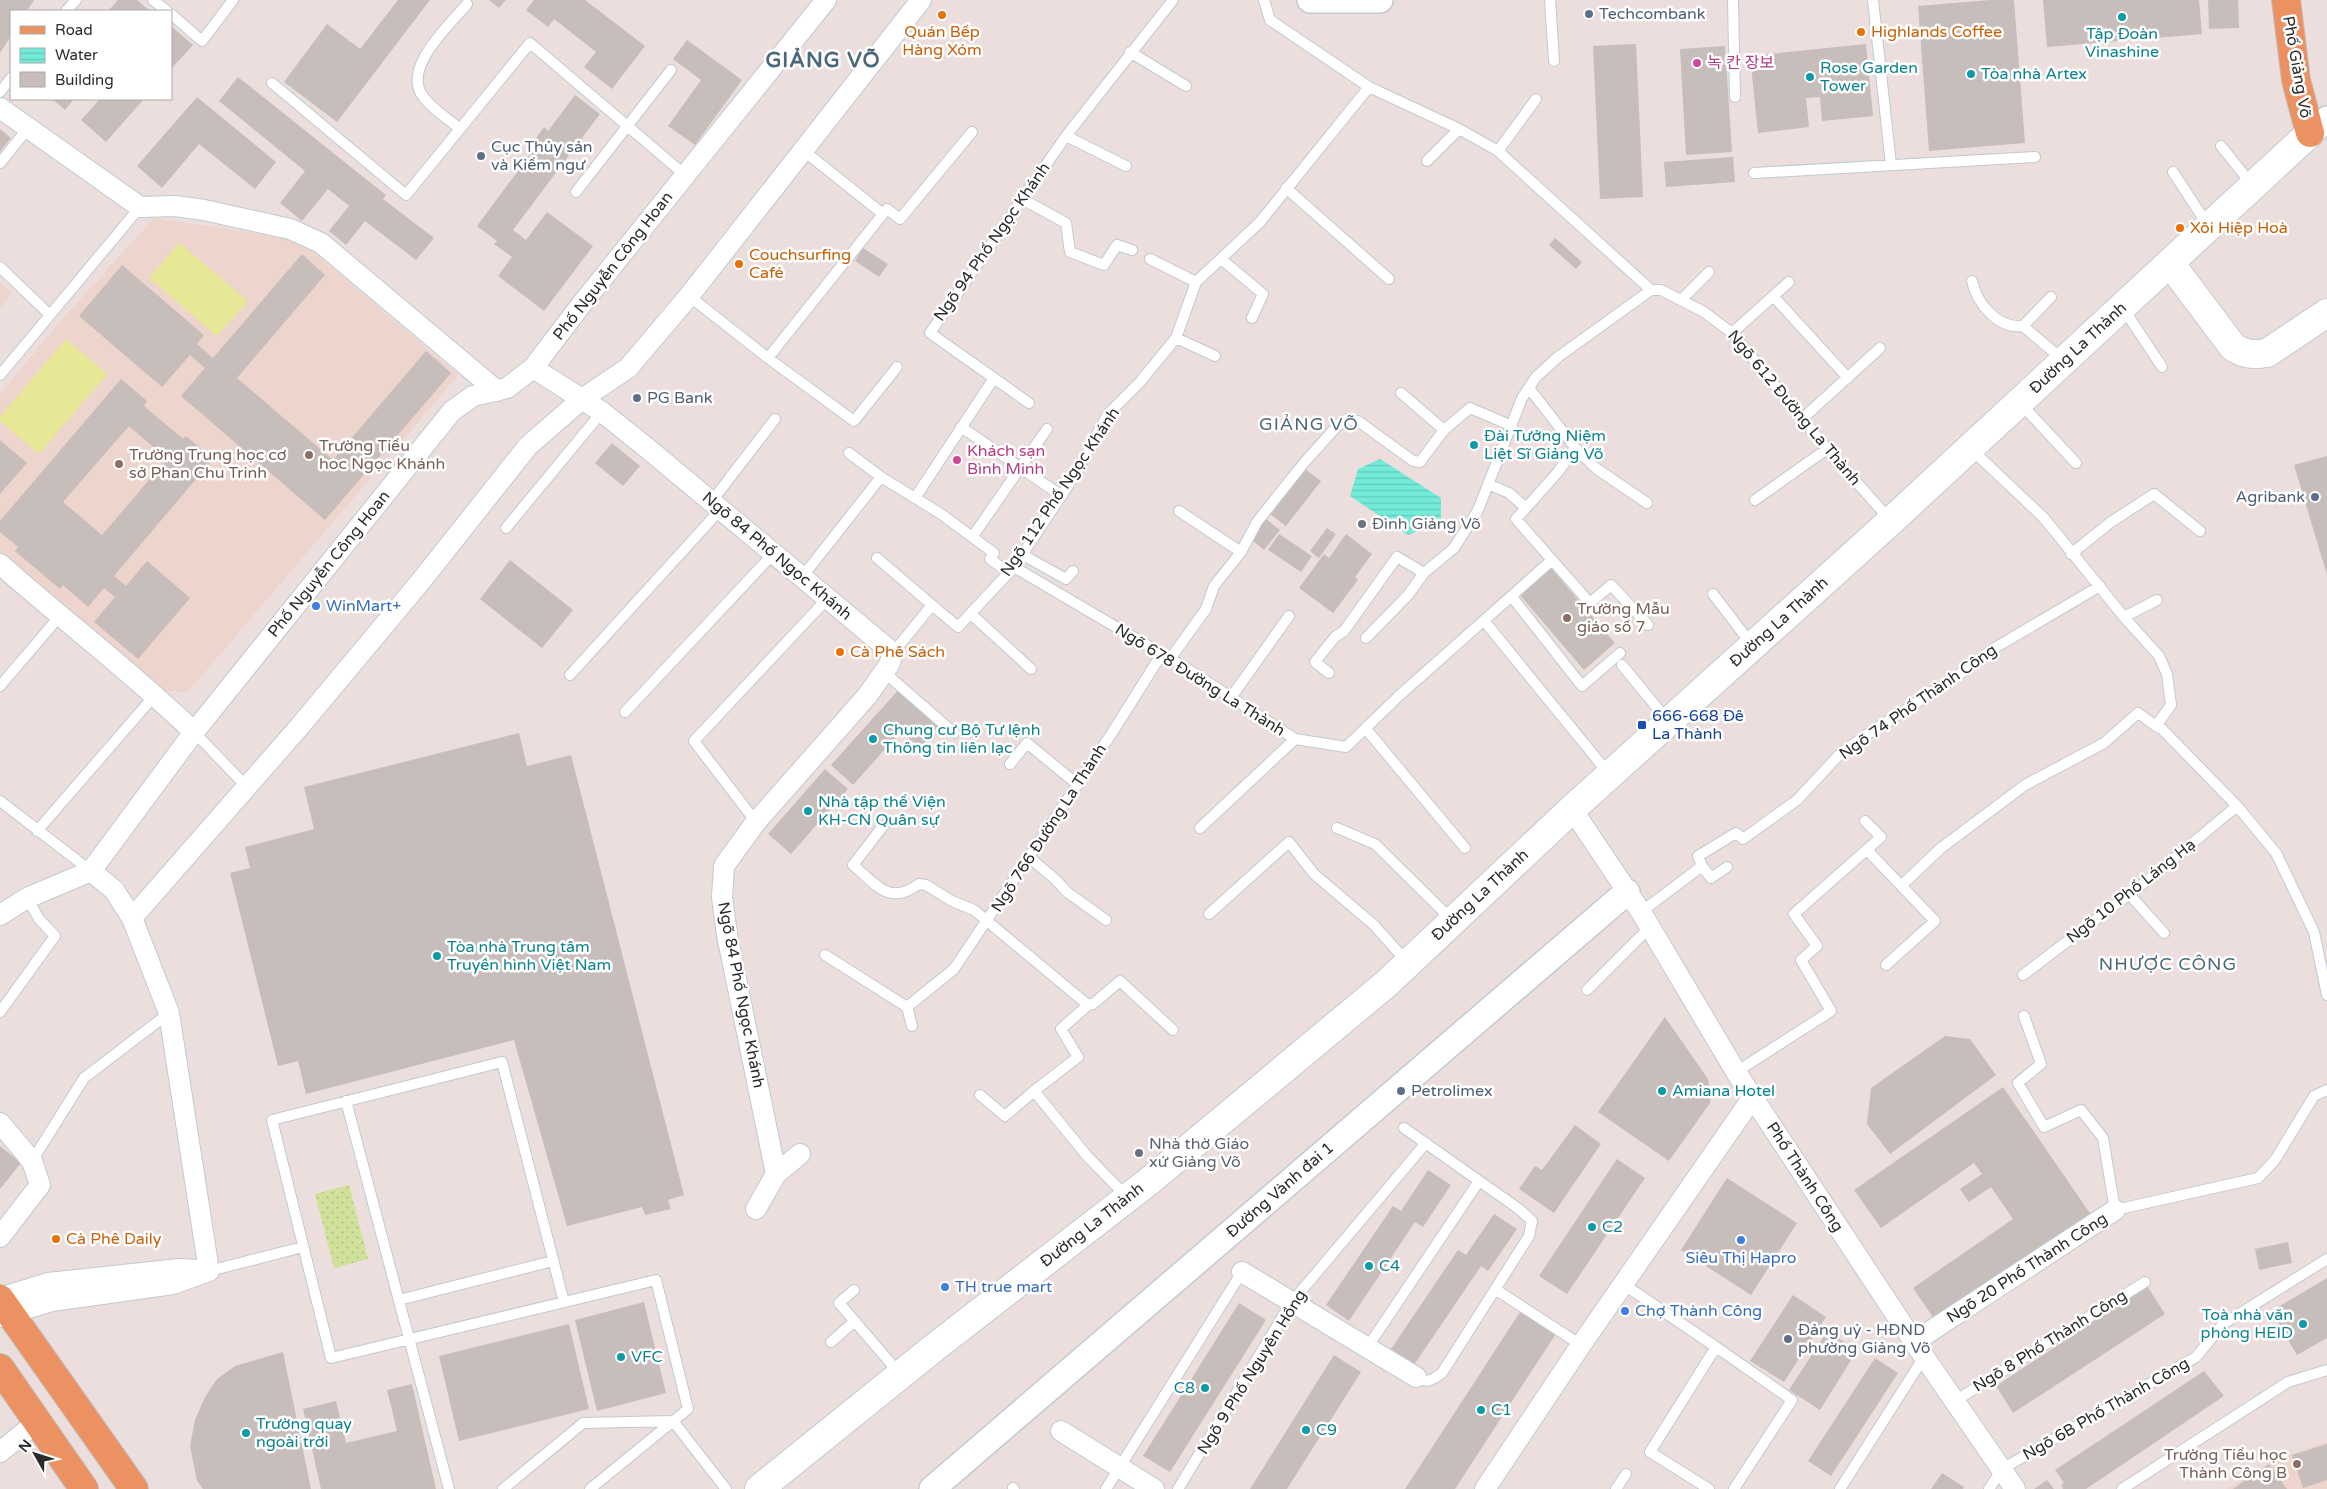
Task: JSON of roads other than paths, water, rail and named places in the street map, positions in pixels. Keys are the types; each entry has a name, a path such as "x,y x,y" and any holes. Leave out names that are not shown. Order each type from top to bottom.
{"main road":[{"name":"Phố Giảng Võ","path":"2286,0 2296,80 2318,126"},
{"name":"Đường La Thành","path":"759,1489 1127,1198 1303,1054 1408,963 1610,774 1891,521 2318,126"},
{"path":"2170,263 2233,347 2243,354 2268,353 2327,313"},
{"path":"3,1307 134,1489"},
{"path":"0,1368 84,1489"}],"street":[{"name":"Phố Nguyễn Công Hoan","path":"0,916 27,898 91,870 194,732 452,411 461,402 473,396 497,391 516,383 533,368 826,0"},
{"path":"132,918 247,787 421,581 528,446 582,399 628,368 689,296 921,0"},
{"path":"1310,0 1380,0"},
{"path":"0,108 140,207 175,206 204,210 290,229 321,243 497,391"},
{"name":"Ngõ 84 Phố Ngọc Khánh","path":"533,368 602,412 803,576 827,599 892,653 884,672 867,696 756,822 724,866 722,897 727,934 776,1174"},
{"path":"0,564 59,616 155,695 194,732"},
{"name":"Phố Thành Công","path":"1572,809 1645,920 1736,1072 1919,1350 2015,1489"},
{"path":"3,1307 172,1284 209,1271 169,1013 132,918 114,890 91,870"},
{"name":"Đường Vành đai 1","path":"932,1489 1627,892"},
{"path":"1485,1489 1623,1284 1753,1097"},
{"path":"0,1123 32,1162 40,1185 0,1237"},
{"path":"756,1209 776,1174 800,1154"},
{"name":"Ngõ 20 Phố Thành Công","path":"1919,1350 2115,1210"},
{"path":"1242,1272 1416,1377"},
{"path":"0,1452 36,1422"},
{"path":"1061,1431 1119,1469 1154,1489"}],"lane":[{"path":"67,10 76,0"},
{"path":"153,0 166,10"},
{"path":"172,15 202,40 233,0"},
{"name":"Ngõ 94 Phố Ngọc Khánh","path":"994,378 930,333 1066,136 1130,52 1173,0"},
{"path":"1264,0 1270,20 1370,87 1459,129 1498,151 1651,290 1558,358 1536,377 1522,398 1478,510 1454,548 1424,573 1408,595 1366,638"},
{"path":"1550,0 1554,61"},
{"path":"1733,0 1735,97"},
{"path":"1873,0 1891,165"},
{"path":"460,129 425,99 416,80 421,61 467,4"},
{"path":"272,83 406,195 530,43 685,175"},
{"path":"1130,52 1186,86"},
{"path":"576,192 671,70"},
{"path":"0,92 10,79"},
{"name":"Ngõ 112 Phố Ngọc Khánh","path":"932,606 958,627 1012,570 1062,496 1108,414 1140,382 1176,338 1196,282 1260,222 1370,87"},
{"path":"1498,151 1536,99"},
{"path":"0,163 29,127"},
{"path":"1427,161 1459,129"},
{"path":"768,358 887,209 900,219 972,132"},
{"path":"1066,136 1126,166"},
{"path":"2221,146 2254,186"},
{"path":"804,151 883,214"},
{"path":"1754,172 2035,157"},
{"path":"2173,172 2209,228"},
{"path":"1286,188 1389,279"},
{"path":"1022,199 1066,223 1070,252 1104,265 1117,244 1132,250"},
{"path":"0,375 140,207"},
{"path":"1150,258 1196,282"},
{"path":"1221,259 1263,294 1252,318"},
{"path":"0,267 50,315"},
{"path":"1680,300 1709,272"},
{"path":"1972,281 1977,298 1987,311 2008,324 2023,326 2064,361"},
{"path":"1732,333 1789,282"},
{"name":"Ngõ 612 Đường La Thành","path":"1651,290 1661,290 1680,300 1712,317 1732,333 1827,449 1891,521"},
{"path":"689,296 768,358 854,421 897,367"},
{"path":"1774,296 1848,378"},
{"path":"2023,326 2050,297"},
{"path":"2123,307 2162,368"},
{"path":"1176,338 1215,356"},
{"path":"1802,419 1880,348"},
{"path":"915,498 994,378 1030,403"},
{"path":"1529,388 1574,448 1597,469 1646,504"},
{"path":"1401,393 1444,430"},
{"path":"2020,402 2076,463"},
{"path":"1165,657 1206,610 1214,586 1241,552 1257,522 1338,424 1347,419 1358,421 1413,461 1420,462 1426,457 1432,444 1444,430 1470,408 1512,426"},
{"path":"506,528 602,412"},
{"path":"570,676 716,505 775,419"},
{"path":"961,427 1062,496"},
{"path":"849,453 881,477 973,536 1047,429"},
{"path":"1574,448 1558,472 1516,519 1590,603 1611,585 1648,626"},
{"path":"1970,448 2044,518 2071,554 2159,656 2167,674 2171,705 2156,726"},
{"path":"1755,500 1827,449"},
{"path":"803,576 881,477"},
{"path":"1488,484 1509,493 1526,508"},
{"path":"2071,554 2111,522 2154,494 2200,531"},
{"path":"1179,511 1241,552"},
{"name":"Ngõ 678 Đường La Thành","path":"973,536 994,553 990,559 1232,696 1295,740 1346,747 1401,694 1485,622 1552,560"},
{"path":"625,712 774,553"},
{"path":"1023,555 1066,579 1073,571"},
{"path":"1329,674 1315,662 1335,637 1344,631 1397,557 1424,573"},
{"path":"877,558 932,606 892,653"},
{"name":"Ngõ 74 Phố Thành Công","path":"1587,990 1645,920 1702,866 1698,856 1736,833 1743,839 1783,812 1816,781 1841,753 1866,734 1949,682 1993,649 2100,586"},
{"path":"1713,594 1752,646"},
{"path":"1512,597 1582,686 1620,653"},
{"path":"756,822 694,741 827,599"},
{"path":"2124,617 2157,600"},
{"path":"971,614 1030,668"},
{"path":"0,686 59,616"},
{"path":"1232,696 1289,616"},
{"path":"1485,622 1610,774"},
{"name":"Ngõ 766 Đường La Thành","path":"1088,1005 988,920 1165,657"},
{"path":"1622,666 1668,722"},
{"path":"884,672 954,733"},
{"path":"37,831 155,695"},
{"path":"1902,885 1941,848 2025,785 2104,743 2138,713 2162,729 2238,806 2276,853 2310,924 2316,942 2327,995"},
{"path":"1366,729 1465,848"},
{"path":"194,732 247,787"},
{"path":"1200,828 1295,740"},
{"path":"1010,764 1027,743 1078,785"},
{"path":"0,801 37,831 91,870"},
{"name":"Ngõ 10 Phố Láng Hạ","path":"2023,975 2129,894 2238,806"},
{"path":"1736,1072 1831,1011 1801,960 1817,946 1794,914 1881,838 1865,821"},
{"path":"883,826 853,865 888,892 904,894 919,884 926,885 988,920 954,969 907,1007"},
{"path":"1337,828 1375,844 1452,921"},
{"path":"1209,914 1289,842 1314,874 1374,925 1408,963"},
{"path":"1867,850 1935,921 1886,965"},
{"path":"1030,858 1067,892 1106,920"},
{"path":"1702,866 1711,878 1726,867"},
{"path":"2129,894 2164,933"},
{"path":"0,1012 55,936 39,919 27,898"},
{"path":"825,955 907,1007 912,1026"},
{"path":"980,1095 1005,1116 1078,1057 1061,1029 1088,1005 1093,1004 1120,981 1173,1030"},
{"path":"32,1162 84,1078 169,1013"},
{"path":"2024,1016 2041,1064 2018,1083 2044,1127 2081,1110 2103,1138 2115,1210 2258,1178 2275,1160 2314,1096 2327,1090"},
{"path":"564,1302 502,1062 272,1120 331,1358 656,1280 688,1409 590,1489"},
{"path":"1034,1091 1087,1156 1127,1198"},
{"path":"346,1102 449,1489"},
{"path":"1404,1128 1480,1181 1532,1221 1529,1236 1442,1373 1431,1381 1424,1382 1416,1377"},
{"name":"Ngõ 9 Phố Nguyên Hồng","path":"1178,1489 1292,1303 1426,1143"},
{"path":"1367,1348 1480,1181"},
{"path":"209,1271 304,1247"},
{"name":"Ngõ 6B Phố Thành Công","path":"2002,1469 2196,1357 2223,1324 2327,1259"},
{"path":"399,1300 553,1261"},
{"path":"1106,1489 1242,1272"},
{"name":"Ngõ 8 Phố Thành Công","path":"1955,1401 2145,1282"},
{"path":"1623,1284 1792,1400 1734,1489"},
{"path":"1495,1289 1581,1346"},
{"path":"854,1290 838,1303 901,1375"},
{"path":"831,1342 855,1321"},
{"path":"1709,1489 1650,1452 1716,1347"},
{"path":"1840,1489 1919,1350"},
{"path":"2122,1489 2288,1382 2327,1370"},
{"path":"503,1489 584,1423 674,1421"},
{"path":"674,1421 726,1489"},
{"path":"1989,1489 2002,1469"},
{"path":"1616,1489 1626,1474"}],"water":[{"path":"1380,459 1441,498 1441,522 1408,535 1350,496 1358,469"}],"place":[{"name":"Techcombank","path":"1589,14"},
{"name":"Quán Bếp Hàng Xóm","path":"942,15"},
{"name":"Tập Đoàn Vinashine","path":"2122,17"},
{"name":"Highlands Coffee","path":"1861,32"},
{"name":"녹 칸 장보","path":"1697,63"},
{"name":"Tòa nhà Artex","path":"1971,74"},
{"name":"Rose Garden Tower","path":"1810,77"},
{"name":"Cục Thủy sản và Kiểm ngư","path":"481,156"},
{"name":"Xôi Hiệp Hoà","path":"2180,228"},
{"name":"Couchsurfing Café","path":"739,264"},
{"name":"PG Bank","path":"637,398"},
{"name":"Đài Tưởng Niệm Liệt Sĩ Giảng Võ","path":"1474,445"},
{"name":"Trường Tiểu hoc Ngọc Khánh","path":"309,455"},
{"name":"Khách sạn Bình Minh","path":"957,460"},
{"name":"Trường Trung học cơ sở Phan Chu Trinh","path":"119,464"},
{"name":"Agribank","path":"2315,497"},
{"name":"Đình Giảng Võ","path":"1362,524"},
{"name":"WinMart+","path":"316,606"},
{"name":"Trường Mẫu giáo số 7","path":"1567,618"},
{"name":"Cà Phê Sách","path":"840,652"},
{"name":"666-668 Đê La Thành","path":"1642,725"},
{"name":"Chung cư Bộ Tư lệnh Thông tin liên lạc","path":"873,739"},
{"name":"Nhà tập thể Viện KH-CN Quân sự","path":"808,811"},
{"name":"Tòa nhà Trung tâm Truyền hình Việt Nam","path":"437,956"},
{"name":"Petrolimex","path":"1401,1091"},
{"name":"Amiana Hotel","path":"1662,1091"},
{"name":"Nhà thờ Giáo xứ Giảng Võ","path":"1139,1153"},
{"name":"C2","path":"1592,1227"},
{"name":"Cà Phê Daily","path":"56,1239"},
{"name":"Siêu Thị Hapro","path":"1741,1240"},
{"name":"C4","path":"1369,1266"},
{"name":"TH true mart","path":"945,1287"},
{"name":"Chợ Thành Công","path":"1625,1311"},
{"name":"Toà nhà văn phòng HEID","path":"2303,1324"},
{"name":"Đảng uỷ - HĐND phường Giảng Võ","path":"1788,1339"},
{"name":"VFC","path":"621,1357"},
{"name":"C8","path":"1205,1388"},
{"name":"C1","path":"1481,1410"},
{"name":"C9","path":"1306,1430"},
{"name":"Trường quay ngoài trời","path":"246,1433"},
{"name":"Trường Tiểu học Thành Công B","path":"2297,1464"}],"district":[{"name":"GIẢNG VÕ","path":"823,60"},
{"name":"GIẢNG VÕ","path":"1309,424"},
{"name":"NHƯỢC CÔNG","path":"2168,964"}]}
